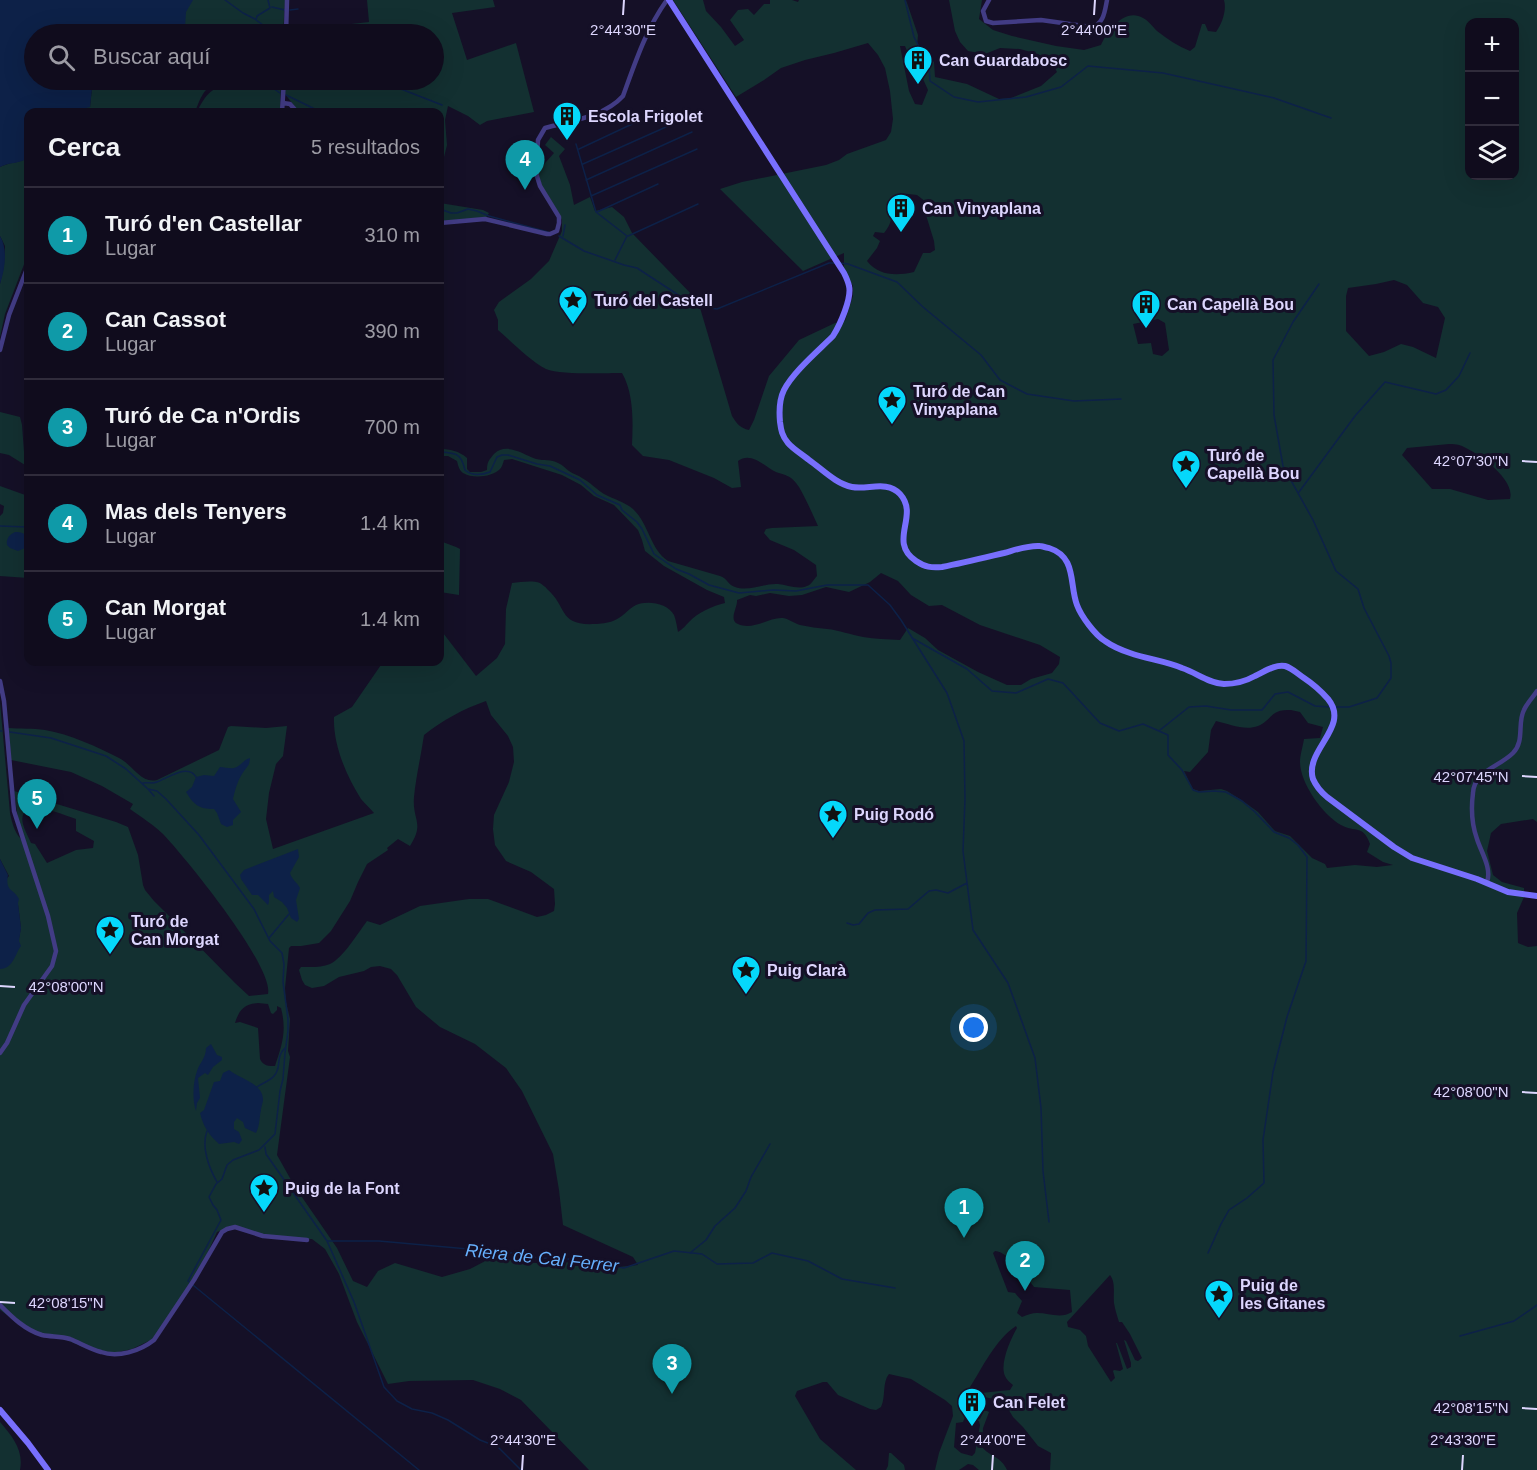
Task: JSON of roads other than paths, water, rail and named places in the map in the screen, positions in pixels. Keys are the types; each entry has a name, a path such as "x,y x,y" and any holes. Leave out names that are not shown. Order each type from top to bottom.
{"main road":[{"path":"668,0 844,273 850,289 833,336 792,378 784,390 780,401 780,416 782,433 788,444 833,478 851,487 883,486 900,494 907,511 903,536 904,547 911,557 924,566 942,567 1040,546 1055,550 1065,558 1070,570 1077,605 1100,638 1106,642 1131,653 1184,668 1213,682 1225,684 1237,682 1278,666 1285,666 1293,670 1329,700 1334,712 1334,722 1313,763 1312,771 1318,788 1327,797 1371,831 1412,858 1487,882 1508,892 1537,896"},
{"path":"0,1410 48,1470"}],"street":[{"path":"286,24 287,0"},
{"path":"444,223 485,219 547,234 557,231 559,218 540,186 536,173 540,134 545,128 590,116 617,102 622,96 656,16 668,0"},
{"path":"989,0 983,11 984,17 986,21 993,23 1041,20 1091,27 1101,22 1107,0"},
{"path":"282,108 283,90"},
{"path":"282,103 290,104 294,108"},
{"path":"0,350 9,315 24,276"},
{"path":"0,681 4,700 14,811 42,896 56,951 52,966 24,1005 0,1053"},
{"path":"1487,882 1489,877 1487,866 1473,825 1474,783 1480,776 1513,753 1520,740 1524,710 1537,691"},
{"path":"0,1305 23,1326 43,1335 67,1338 104,1353 113,1354 137,1350 154,1340 194,1281 222,1232 235,1227 263,1236 307,1240"}],"water":[{"path":"0,0 193,0 186,12 185,24 24,24 24,90 92,90 90,107 24,108 24,160 0,167"},
{"path":"0,236 3,241 5,259 0,284"},
{"path":"15,532 24,534 24,548 18,551 7,545 11,534"},
{"path":"250,758 249,764 238,781 233,799 241,812 233,820 233,825 227,827 221,824 214,809 197,805 186,792 192,787 196,777 214,776 220,767 234,768"},
{"path":"298,849 299,857 290,873 300,888 296,900 299,919 297,922 291,918 282,902 274,897 273,891 269,895 268,905 258,895 252,895 240,875 244,870"},
{"path":"0,859 8,875 9,887 19,899 21,946 11,964 0,969"},
{"path":"211,1044 222,1060 213,1067 208,1075 205,1073 198,1078 200,1098 196,1111 194,1086 196,1075 206,1048"},
{"path":"229,1070 255,1085 262,1094 263,1100 256,1133 245,1128 243,1122 237,1118 234,1122 234,1129 239,1132 242,1140 239,1144 234,1142 219,1144 207,1130 200,1113 204,1110 214,1082 220,1081 223,1073"}],"waterway":[{"path":"225,0 255,19"},
{"path":"262,24 256,20 257,16 270,8 268,0"},
{"path":"905,0 914,37 929,66 930,81 954,97 978,102 1026,97 1061,87 1088,66 1163,73 1274,98 1331,118"},
{"path":"272,7 285,10"},
{"path":"290,10 298,9"},
{"path":"276,90 280,93"},
{"path":"404,90 442,105"},
{"path":"286,95 313,108"},
{"path":"579,149 662,110"},
{"path":"583,164 684,119"},
{"path":"586,180 692,132"},
{"path":"576,144 596,212 627,236 615,260"},
{"path":"591,196 697,149"},
{"path":"597,212 658,184"},
{"path":"628,236 698,204"},
{"path":"444,210 457,213 468,209 548,232"},
{"path":"563,236 565,225"},
{"path":"559,236 584,251 637,268 686,300 703,307 717,309 829,263 835,263"},
{"path":"840,263 897,282 923,307 981,355 1000,380 1027,394 1074,401 1121,399"},
{"path":"1319,284 1293,322 1273,360 1274,415 1283,466 1313,520 1336,571 1358,589 1364,608 1391,663 1391,678 1377,698 1349,707 1335,707"},
{"path":"1299,492 1355,416 1385,382 1436,394 1446,390 1459,376 1470,353"},
{"path":"444,452 460,457 465,470 474,474 490,472 497,457 508,455 550,466 580,480 597,495 620,505 622,510 642,529 654,554 676,569 709,585 739,593 773,590 796,591 827,585 868,585 890,605 947,693 964,741 963,851 973,930 1008,983 1035,1058 1049,1222"},
{"path":"0,526 24,527"},
{"path":"912,638 967,669 992,691 1016,693 1048,679 1063,683 1100,723 1119,731 1143,724 1168,735 1168,755 1182,770 1193,790 1226,792 1242,801 1274,832 1289,838 1298,845 1307,857 1306,961 1287,1017 1273,1072 1263,1140 1264,1183 1229,1210 1208,1253"},
{"path":"1160,730 1189,707 1262,710 1275,694 1288,692 1315,706 1330,707"},
{"path":"10,732 51,738 106,756 126,769 148,789 157,791 199,835 254,909 270,941 282,953 288,1031 275,1134 259,1150 233,1160 227,1165 222,1179 216,1184 209,1197 221,1220 188,1281 419,1470"},
{"path":"143,783 155,783 183,771 188,771 196,777"},
{"path":"148,789 154,796"},
{"path":"847,923 859,924 868,913 875,910 908,909 929,891 948,893 967,883"},
{"path":"269,938 289,914"},
{"path":"257,1087 276,1073 280,1055 285,1048"},
{"path":"207,1131 205,1150 217,1182"},
{"path":"690,1253 706,1240 715,1226 735,1208 770,1144"},
{"name":"Riera de Cal Ferrer","path":"265,1147 266,1154 327,1241 379,1241 512,1253 538,1258 597,1260 624,1268 674,1251 702,1254 717,1264 753,1263 772,1253 808,1261 842,1279 895,1288"},
{"path":"327,1241 354,1302 384,1387 397,1401 412,1409 432,1413 448,1420 480,1440 498,1447 521,1470"},
{"path":"1460,1336 1514,1321 1537,1305"}],"place":[{"name":"Can Guardabosc","path":"918,86"},
{"name":"Escola Frigolet","path":"567,142"},
{"name":"Mas dels Tenyers","path":"525,190"},
{"name":"Can Vinyaplana","path":"901,234"},
{"name":"Turó del Castell","path":"573,326"},
{"name":"Can Capellà Bou","path":"1146,330"},
{"name":"Turó de Can Vinyaplana","path":"892,426"},
{"name":"Turó de Capellà Bou","path":"1186,490"},
{"name":"Can Morgat","path":"37,829"},
{"name":"Puig Rodó","path":"833,840"},
{"name":"Turó de Can Morgat","path":"110,956"},
{"name":"Puig Clarà","path":"746,996"},
{"name":"Puig de la Font","path":"264,1214"},
{"name":"Turó d'en Castellar","path":"964,1238"},
{"name":"Can Cassot","path":"1025,1291"},
{"name":"Puig de les Gitanes","path":"1219,1320"},
{"name":"Turó de Ca n'Ordis","path":"672,1394"},
{"name":"Can Felet","path":"972,1428"}]}
